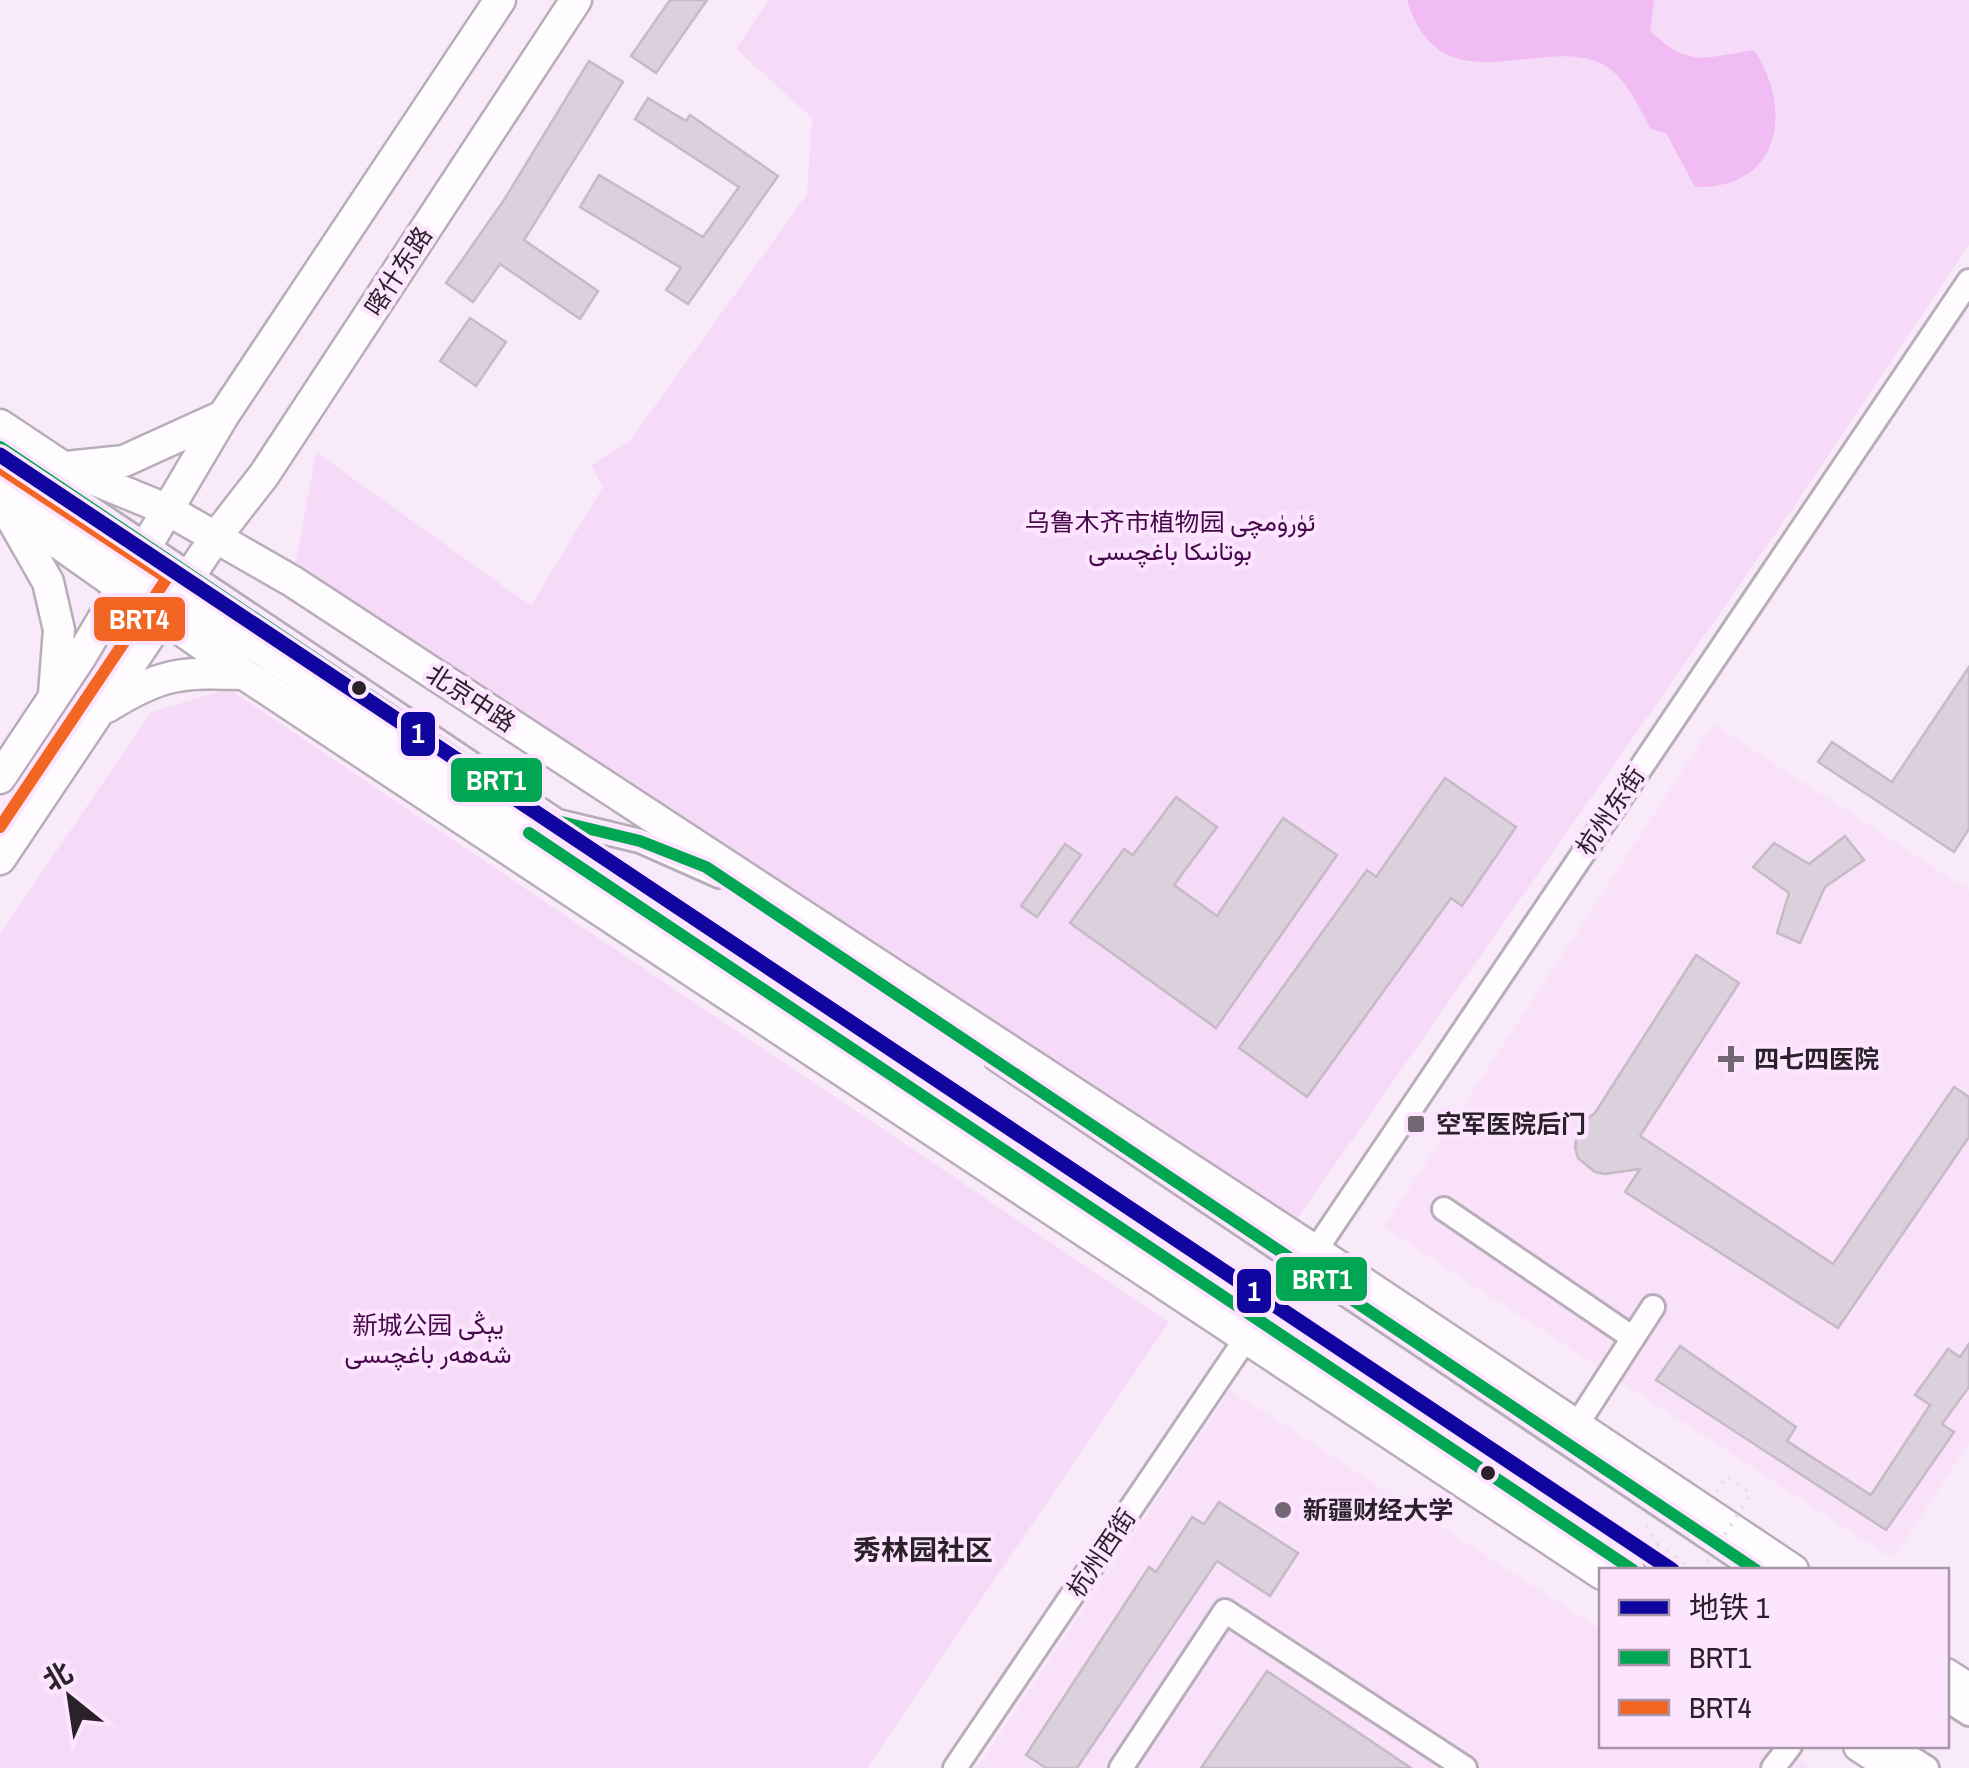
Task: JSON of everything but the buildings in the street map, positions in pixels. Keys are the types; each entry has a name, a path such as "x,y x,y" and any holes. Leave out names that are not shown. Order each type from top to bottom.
{"main road":[{"path":"0,859 96,714 153,585 168,510 223,416 500,0"},
{"name":"喀什东路","path":"153,585 264,475 576,0"},
{"path":"63,467 124,461 223,416"},
{"name":"北京中路","path":"0,425 63,467 168,510 292,581 1309,1258 1576,1426 1789,1568"},
{"path":"2,496 153,585 244,674 1255,1330 1599,1572"},
{"path":"2,496 48,582 60,630 54,696"},
{"path":"0,778 54,696 153,585"},
{"path":"96,714 149,680 202,673 244,674"},
{"path":"1862,1748 1893,1768"}],"street":[{"name":"杭州东街","path":"1255,1330 1309,1258 1969,281"},
{"path":"0,448 153,585 1255,1330 1630,1568"},
{"path":"153,585 557,820 640,841 706,867 1309,1258 1753,1568"},
{"path":"1444,1210 1632,1338"},
{"path":"1576,1426 1653,1306"},
{"name":"杭州西街","path":"955,1768 1255,1330"},
{"path":"1125,1766 1225,1611 1464,1768"},
{"path":"1773,1768 1788,1748"},
{"path":"1897,1748 1927,1768"}],"path":[{"path":"1699,1568 1752,1494 1729,1478"},
{"path":"1642,1514 1656,1544"},
{"path":"1622,1540 1656,1544 1695,1568"}],"shaded area":[{"path":"1407,0 1654,0 1650,31 1676,51 1698,57 1754,50 1774,98 1771,142 1761,161 1745,175 1723,184 1695,187 1666,133 1651,129 1623,82 1595,61 1567,56 1475,62 1447,55 1424,36"},
{"name":"四七四医院","path":"1713,724 1969,890 1969,1443 1893,1559 1384,1227"},
{"name":"新疆财经大学","path":"1230,1390 1599,1629 1599,1748 1782,1748 1813,1768 977,1768"}],"green space":[{"name":"乌鲁木齐市植物园 ئۈرۈمچى بوتانىكا باغچىسى","path":"768,0 1969,0 1969,245 1789,514 1283,1239 296,562 316,452 531,606 603,487 591,465 629,442 807,194 812,118 736,49"},
{"name":"新城公园 يېڭى شەھەر باغچىسى","path":"229,689 1169,1322 867,1768 0,1768 0,934 151,712"}],"metro line":[{"name":"1","path":"0,455 1669,1568"}],"transit line":[{"name":"BRT1","path":"0,447 557,821 640,841 706,867 1753,1568"},
{"name":"BRT4","path":"0,468 167,578 0,827"},
{"name":"BRT1","path":"529,833 1630,1568"}],"place":[{"name":"四七四医院","path":"1731,1059"},
{"name":"空军医院后门","path":"1416,1124"},
{"name":"新疆财经大学","path":"1283,1510"}],"district":[{"name":"秀林园社区","path":"923,1550"}]}
